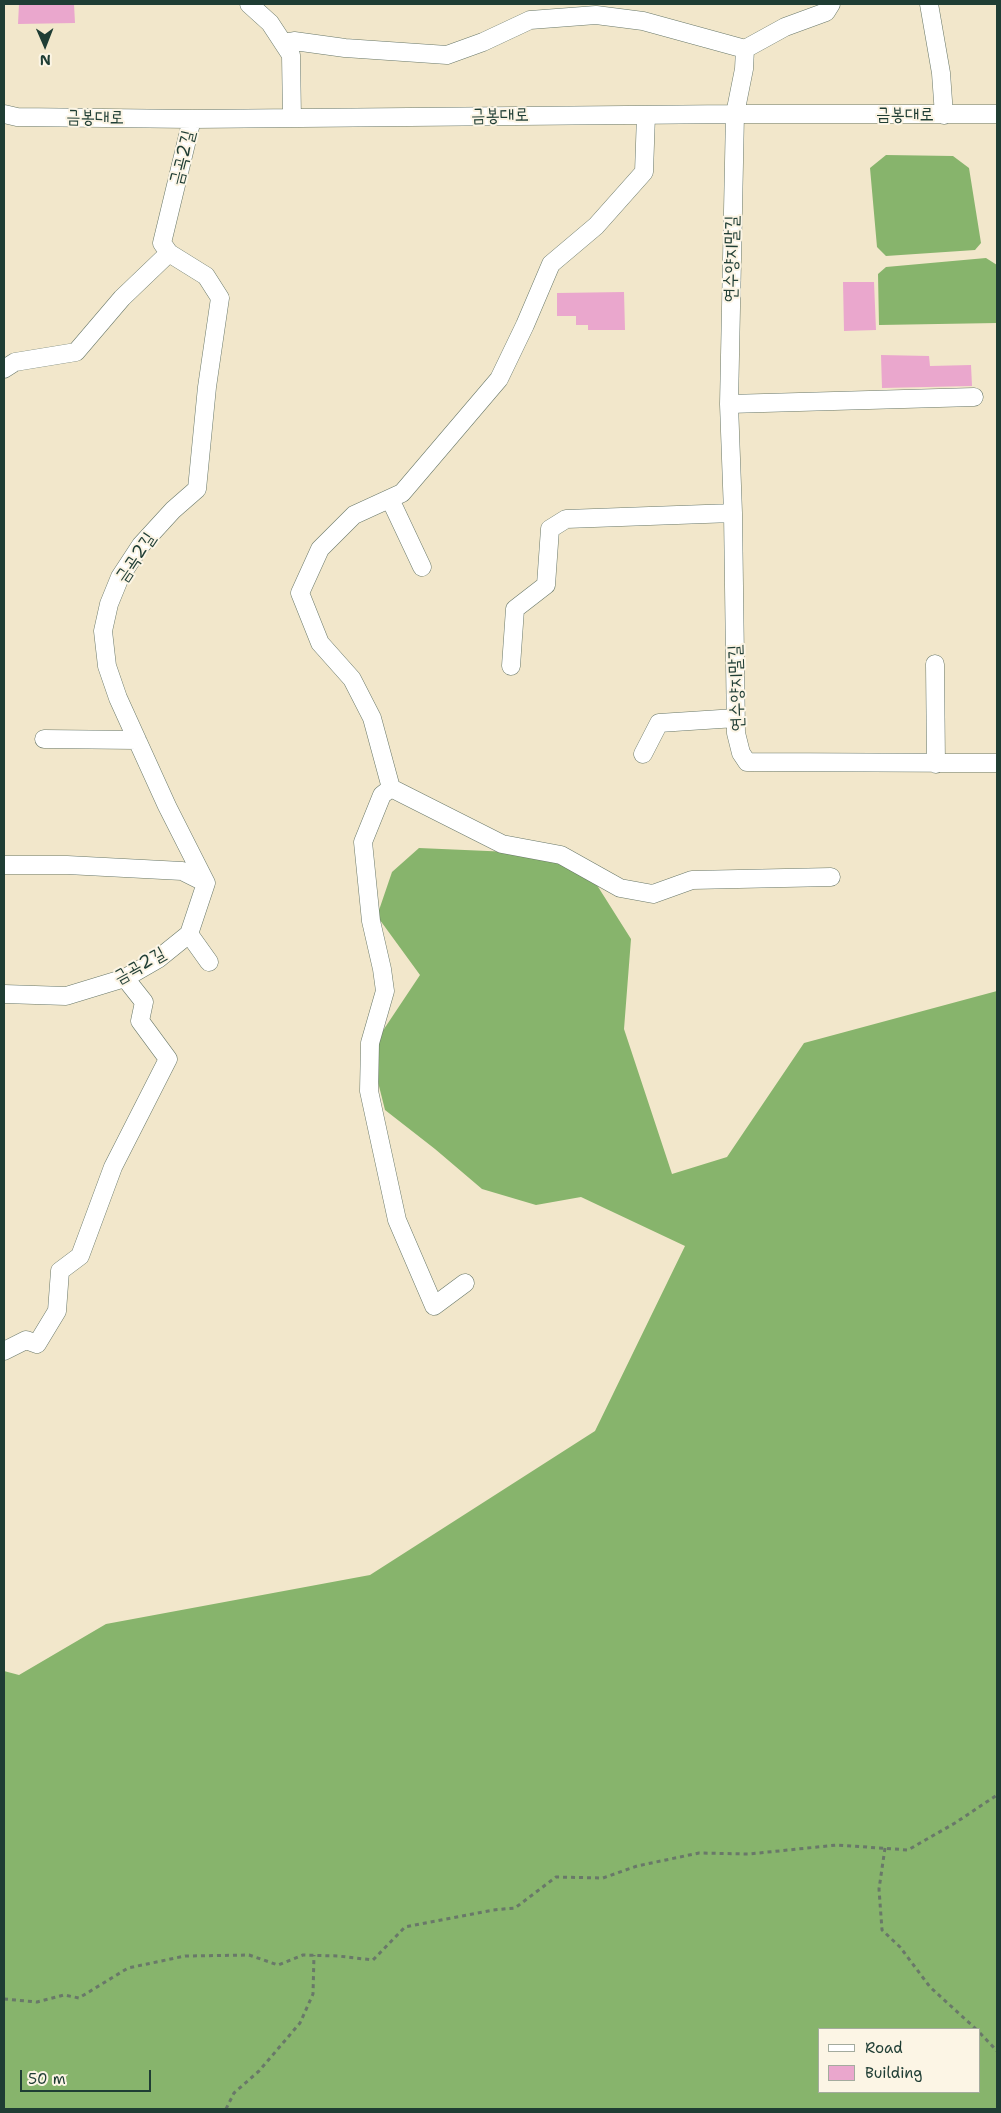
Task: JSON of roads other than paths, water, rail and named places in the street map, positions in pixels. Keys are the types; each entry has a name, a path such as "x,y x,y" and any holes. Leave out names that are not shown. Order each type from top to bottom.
{"street":[{"path":"249,4 270,23 290,55 292,118"},
{"path":"283,43 294,41 345,48 447,55 483,42 530,20 596,15 643,21 745,49 785,27 826,12 830,4"},
{"path":"929,4 941,73 944,115"},
{"name":"연수양지말길","path":"745,49 744,69 735,114 729,404 733,514 736,733 739,746 747,762 997,763"},
{"name":"금봉대로","path":"4,114 17,117 192,119 735,114 997,114"},
{"path":"646,115 644,172 596,226 551,264 499,379 402,493 354,515 320,549 300,593 320,643 352,679 372,718 391,788 502,844 561,854 620,888 653,894 692,880 831,877"},
{"name":"금곡2길","path":"192,119 162,243 169,253 206,276 220,298 207,387 197,489 173,510 141,545 120,577 109,604 103,631 107,666 118,698 167,806 206,883"},
{"path":"4,370 16,362 76,352 122,298 169,253"},
{"path":"729,404 974,397"},
{"path":"390,499 422,566"},
{"path":"511,666 514,609 546,585 550,529 566,519 733,514"},
{"path":"934,664 936,764"},
{"path":"643,754 659,723 736,718"},
{"path":"44,739 137,740"},
{"path":"391,788 382,795 364,842 371,921 385,991 370,1043 369,1091 397,1220 434,1306 466,1283"},
{"path":"4,865 67,865 182,871 206,883 189,934 208,962"},
{"name":"금곡2길","path":"4,994 66,996 125,978 158,958 189,934"},
{"path":"4,1351 26,1340 37,1344 57,1311 60,1271 80,1256 113,1167 168,1059 140,1021 144,1002 125,978"}]}
